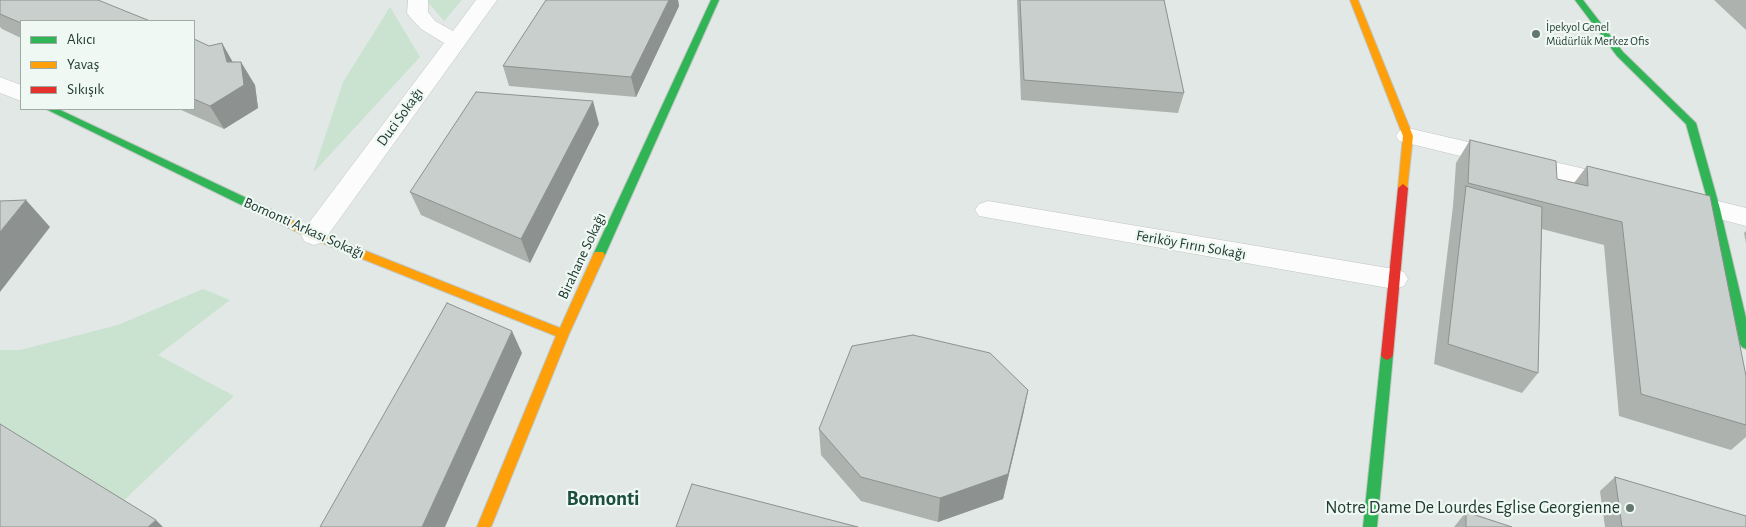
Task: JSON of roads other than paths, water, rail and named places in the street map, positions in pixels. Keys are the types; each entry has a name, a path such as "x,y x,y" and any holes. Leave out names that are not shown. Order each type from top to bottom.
{"street":[{"path":"418,0 417,12 428,25 456,41"},
{"name":"Duci Sokağı","path":"314,235 487,0"},
{"name":"Birahane Sokağı","path":"484,527 563,334 715,0"},
{"path":"1354,0 1408,136 1370,527"},
{"path":"1579,0 1620,54 1691,123 1715,209 1746,344"},
{"path":"0,84 20,94"},
{"name":"Bomonti Arkası Sokağı","path":"53,110 314,235 563,334"},
{"path":"1408,136 1638,190"},
{"path":"1667,197 1746,217"},
{"name":"Feriköy Fırın Sokağı","path":"988,210 1394,279"}],"place":[{"name":"İpekyol Genel Müdürlük Merkez Ofis","path":"1536,34"},
{"name":"Notre Dame De Lourdes Eglise Georgienne","path":"1630,508"}],"district":[{"name":"Bomonti","path":"603,499"}]}
